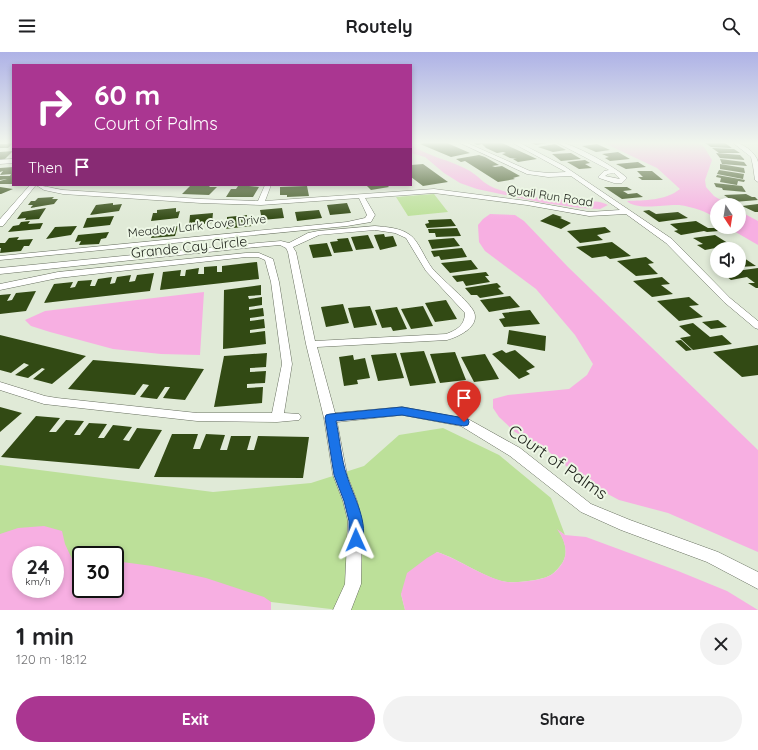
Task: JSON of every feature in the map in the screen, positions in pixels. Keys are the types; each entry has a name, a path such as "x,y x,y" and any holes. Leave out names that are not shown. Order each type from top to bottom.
{"street":[{"path":"519,168 530,173 548,175 571,174"},
{"path":"562,168 628,212 680,251 727,300 756,323"},
{"path":"610,168 615,171"},
{"path":"757,168 758,180"},
{"path":"758,184 758,190"},
{"path":"0,224 32,186"},
{"name":"Quail Run Road","path":"42,186 54,191 98,190 216,205 361,196 411,191 454,192 589,214 628,212"},
{"path":"261,203 268,186"},
{"path":"408,186 411,191"},
{"name":"Meadow Lark Cove Drive","path":"0,258 347,224 368,220 371,215 361,196"},
{"path":"150,205 157,198"},
{"path":"289,246 311,235 318,234 380,228 399,232 407,235 412,240 420,257 435,276 466,307 470,313 468,324 462,330 447,337 311,344"},
{"path":"0,272 246,246 282,243 289,246 292,252 311,344 330,418 340,475 350,501 355,521 353,584 342,610"},
{"name":"Grande Cay Circle","path":"0,287 65,274 230,257 259,255 269,259 275,282 287,364 278,418"},
{"path":"0,386 44,400 197,417 295,417"},
{"name":"Court of Palms","path":"330,418 402,411 464,422 515,452 586,508 626,525 712,557 758,581"}],"green space":[{"path":"434,194 448,212 408,216 396,197"},
{"path":"443,428 499,455 551,498 565,535 558,530 563,538 566,552 563,562 552,574 546,577 535,580 507,582 490,577 455,559 437,552 401,594 405,610 339,610 271,602 271,610 0,610 0,465 213,492 311,483 364,466 399,435"}],"shaded area":[{"path":"438,168 465,168 487,184 510,193 561,200 598,202 608,205 600,209 544,203 477,189 460,183"},
{"path":"657,168 709,168 705,180 706,187 717,198 710,198 710,215 694,208 679,205 637,206 627,201 661,198 680,189"},
{"path":"490,214 515,215 524,221 568,267 758,450 758,552 668,513 619,500 587,483 543,447 515,432 499,417 493,408 493,399 508,395 569,389 587,375 593,364 575,335 536,289 485,251 479,242 478,225"},
{"path":"746,215 758,221 758,245 739,234 746,234"},
{"path":"204,292 200,355 161,354 113,349 31,326 25,320 45,311"},
{"path":"44,526 62,531 65,544 72,559 72,598 124,598 124,562 152,566 206,578 264,597 271,602 271,610 0,610 0,534 18,528"},
{"path":"557,529 565,535 586,537 678,571 727,591 758,610 405,610 401,594 407,573 437,552 492,577 508,582 536,580 550,576 561,565 566,551 562,537"}],"building":[{"path":"0,168 12,168 12,184 0,184 0,181 7,179 0,180 0,176 10,176 11,174 0,175 3,171 0,172"},
{"path":"412,168 429,168 448,182 423,186 412,178"},
{"path":"476,168 506,168 520,176 513,178 515,179 498,182"},
{"path":"744,168 745,173 720,169"},
{"path":"719,170 744,174 743,179 717,174"},
{"path":"637,171 652,171 663,180 642,180 638,177 643,177"},
{"path":"717,175 745,180 744,182 738,181 737,185 720,182 721,178 716,177"},
{"path":"714,183 742,186 746,192 723,190 722,188 716,187"},
{"path":"190,186 217,187 209,195 182,194"},
{"path":"238,186 259,187 253,197 226,197 231,189 236,189"},
{"path":"307,186 309,196 287,197 287,195 280,195 280,187"},
{"path":"367,186 389,187 371,190"},
{"path":"0,187 13,189 0,194"},
{"path":"604,187 627,187 632,190 623,191 628,194 637,193 643,197 622,199"},
{"path":"746,194 755,197 758,200 746,201 746,198 728,198 724,195"},
{"path":"54,197 52,199 58,199 54,204 30,208 33,205 28,205 31,201 35,201 38,198"},
{"path":"113,203 113,205 122,204 119,211 90,215 96,205"},
{"path":"347,203 351,213 330,215 327,205"},
{"path":"758,204 758,212 746,208 746,206"},
{"path":"46,208 39,219 17,219 22,212"},
{"path":"176,208 176,212 180,211 178,218 151,221 153,213 157,213 157,210"},
{"path":"282,208 284,218 262,220 260,210"},
{"path":"319,210 322,218 297,221 295,212"},
{"path":"649,210 656,214 678,212 688,218 659,222 643,211"},
{"path":"213,213 212,223 189,226 190,215"},
{"path":"553,214 562,217 560,218 571,223 561,229 540,221"},
{"path":"247,215 247,217 251,217 252,226 224,229 224,221 227,221 227,217"},
{"path":"114,216 110,225 83,228 87,218"},
{"path":"451,219 456,226 427,228 425,224 429,223 428,220"},
{"path":"30,221 28,224 43,223 40,229 8,232 13,226 19,225 21,222"},
{"path":"696,221 710,228 710,232 704,231 681,235 674,231 678,230 670,224"},
{"path":"77,226 71,235 46,239 55,227"},
{"path":"178,226 175,236 151,238 152,234 147,235 149,229"},
{"path":"605,227 611,232 597,235 603,240 580,243 567,231"},
{"path":"457,228 461,236 436,237 435,233 429,233 428,229"},
{"path":"109,232 106,238 101,239 99,244 79,245 81,241 75,242 78,235"},
{"path":"384,234 385,237 393,236 397,246 380,250 374,235"},
{"path":"368,235 374,248 356,250 351,237"},
{"path":"715,235 726,242 710,242 710,249 705,250 697,245 703,244 693,238"},
{"path":"19,237 17,240 33,239 29,246 24,246 21,251 0,253 0,243 5,243 9,238"},
{"path":"348,238 353,251 334,253 330,242 338,241 337,239"},
{"path":"454,238 460,246 432,249 428,240"},
{"path":"612,242 631,256 610,259 606,256 592,258 576,247"},
{"path":"327,243 332,256 313,258 309,245"},
{"path":"462,248 467,257 441,260 439,256 434,257 431,251"},
{"path":"646,257 654,263 648,264 658,274 636,276 617,261"},
{"path":"746,259 756,266 746,267"},
{"path":"471,260 478,269 450,273 441,263"},
{"path":"257,262 259,279 160,290 163,272 181,270 180,276 185,276 186,270 199,268 198,274 204,274 204,267 217,266 217,272 222,272 222,266"},
{"path":"758,268 758,288 748,283 755,283 746,277 746,270"},
{"path":"486,272 489,276 485,276 490,282 466,286 463,281 457,282 452,276"},
{"path":"154,273 150,291 44,303 54,284 73,282 70,288 75,287 78,281 92,280 90,286 95,286 98,279 112,277 110,284 115,283 117,277 131,275 129,282 135,281 137,275"},
{"path":"662,277 670,284 661,285 673,294 652,297 633,281"},
{"path":"728,278 742,278 731,280"},
{"path":"497,283 501,287 498,288 504,294 480,298 477,295 471,295 465,288"},
{"path":"261,285 261,295 248,296 249,299 262,297 262,305 249,307 249,310 263,308 264,316 250,318 250,321 264,319 265,328 250,330 250,333 265,331 266,344 223,349 224,290"},
{"path":"36,291 26,311 0,314 0,295 11,294 7,301 12,300 16,293"},
{"path":"510,296 520,307 489,312 480,300"},
{"path":"689,297 699,305 689,306 703,317 679,321 657,301"},
{"path":"446,300 457,319 435,322 425,303"},
{"path":"343,304 349,323 326,327 321,307"},
{"path":"370,306 377,325 354,328 348,308"},
{"path":"423,306 433,326 411,329 401,309"},
{"path":"397,307 407,329 393,331 391,327 382,328 375,310"},
{"path":"530,310 540,324 504,327 499,319 505,318 502,313"},
{"path":"718,320 727,327 711,329 702,322"},
{"path":"693,323 710,337 722,335 732,344 693,350 680,338 691,336 679,326"},
{"path":"509,330 546,336 545,351 507,344"},
{"path":"0,335 86,356 52,384 33,379 45,369 42,368 28,378 15,375 29,365 24,363 11,373 0,370"},
{"path":"681,340 692,350 686,351 675,341"},
{"path":"758,345 758,375 742,377 713,352"},
{"path":"502,350 506,353 515,350 535,367 526,371 530,374 519,379 492,354"},
{"path":"424,351 436,383 410,386 400,353"},
{"path":"455,352 466,380 440,383 430,354"},
{"path":"267,353 266,367 250,368 250,372 266,371 265,383 247,384 247,388 263,387 262,403 214,407 224,356"},
{"path":"396,353 404,378 378,381 371,355"},
{"path":"485,354 499,379 474,382 461,357"},
{"path":"353,355 354,360 365,358 370,378 357,380 358,384 344,386 339,357"},
{"path":"93,360 204,369 185,400 163,398 170,387 165,387 157,399 140,397 149,385 143,384 135,395 68,389"},
{"path":"0,407 22,413 0,432"},
{"path":"36,416 60,418 49,432 56,432 66,420 84,421 74,435 80,435 89,423 107,424 98,438 104,438 113,425 132,427 123,440 129,441 137,428 162,430 139,469 1,457"},
{"path":"172,434 198,434 193,449 200,449 206,434 225,435 220,450 227,450 231,436 251,436 247,450 254,450 258,436 309,437 303,478 154,477"}],"route":[{"path":"356,540 355,521 350,501 340,475 330,418 402,411 464,422"}]}
